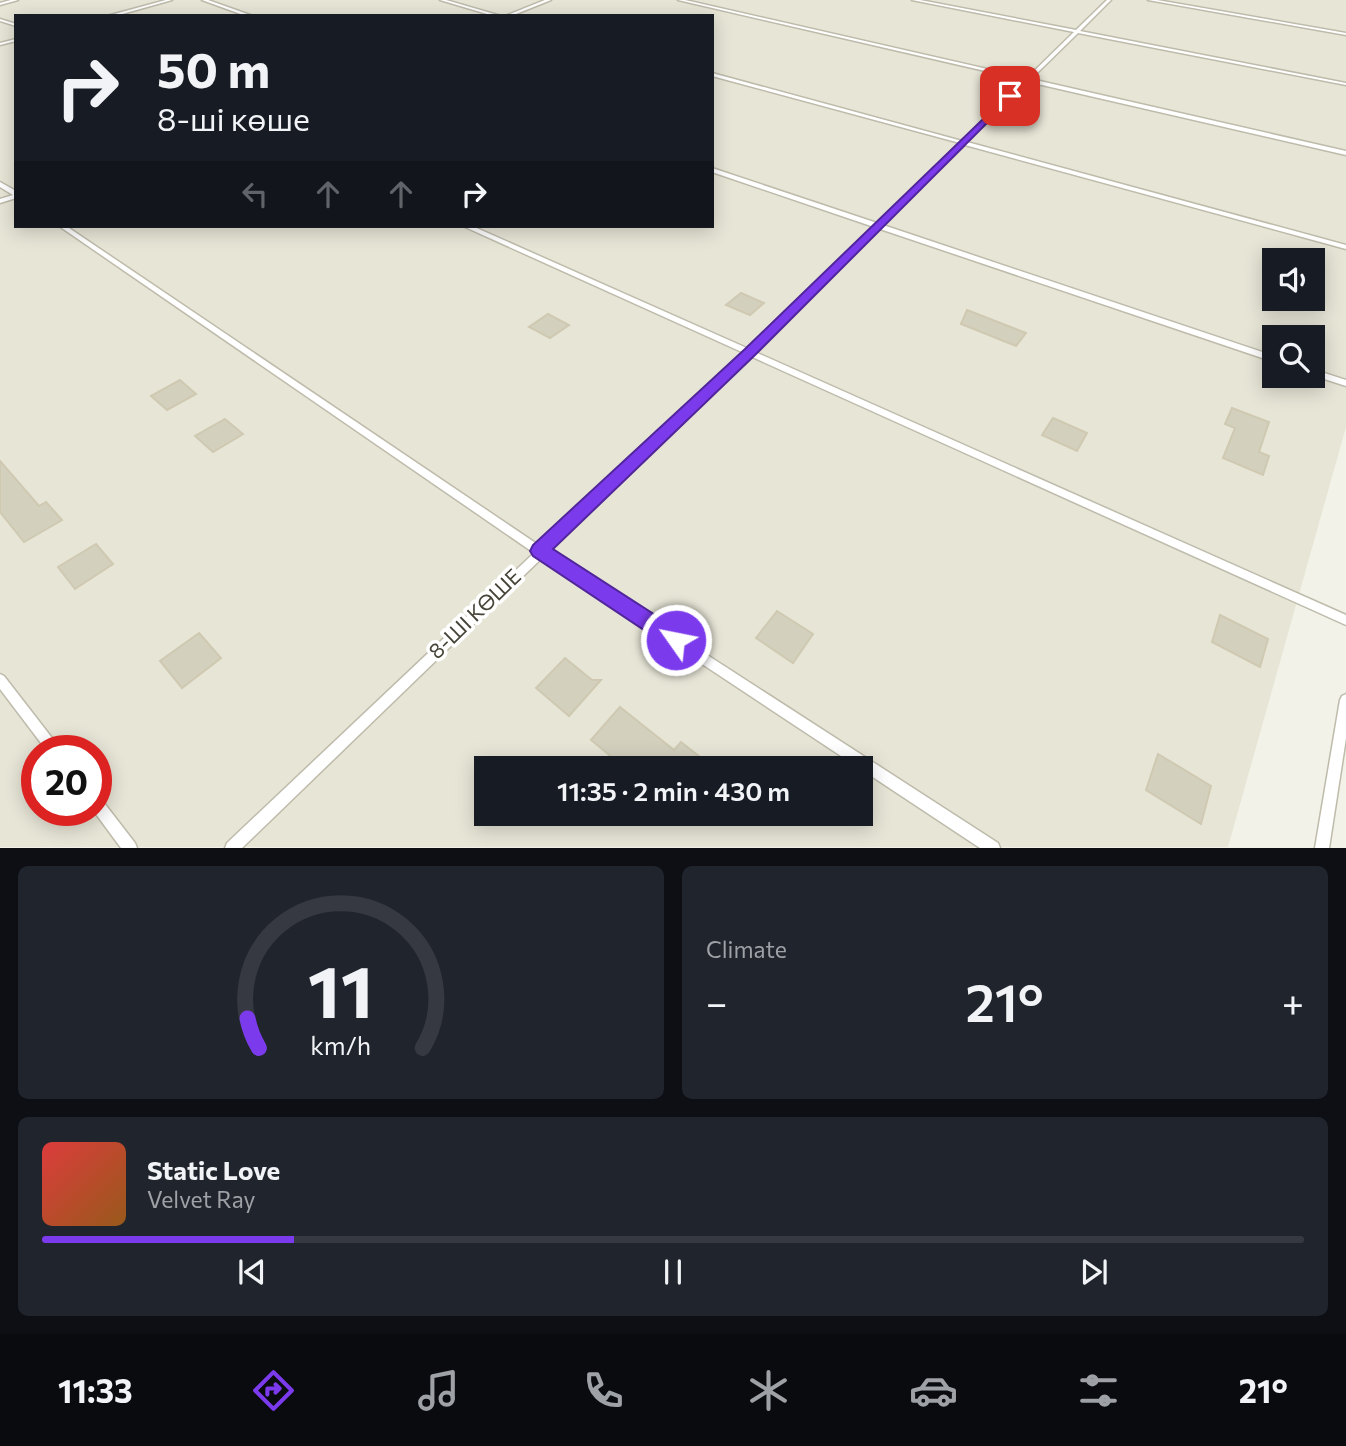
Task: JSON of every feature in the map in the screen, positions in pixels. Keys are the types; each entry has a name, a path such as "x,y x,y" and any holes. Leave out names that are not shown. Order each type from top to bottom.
{"lane":[{"path":"0,4 16,0"},
{"path":"117,14 170,0"},
{"path":"204,0 245,14"},
{"path":"442,0 492,14"},
{"path":"512,14 549,0"},
{"path":"680,0 1346,153"},
{"path":"914,0 1346,84"},
{"name":"8-ШІ КӨШЕ","path":"232,848 539,551 750,352 961,142 1110,0"},
{"path":"1150,0 1346,34"},
{"path":"714,75 1346,247"},
{"path":"714,171 1262,355"},
{"path":"65,228 539,551 993,848"},
{"path":"471,228 1346,620"},
{"path":"1325,376 1346,383"},
{"path":"0,680 43,735"},
{"path":"1322,848 1346,700"},
{"path":"112,825 130,848"}],"shaded area":[{"path":"0,0 1346,0 1346,427 1228,847 0,847"}],"building":[{"path":"741,293 764,303 750,315 726,305"},
{"path":"967,310 1026,333 1016,346 961,324"},
{"path":"548,314 569,325 550,338 529,327"},
{"path":"180,380 196,394 167,410 151,396"},
{"path":"1232,408 1269,422 1259,452 1269,456 1263,475 1223,458 1235,428 1225,424"},
{"path":"1053,418 1087,433 1077,451 1042,435"},
{"path":"225,419 243,434 213,452 195,436"},
{"path":"0,461 39,506 46,502 62,520 24,542 0,512"},
{"path":"96,544 113,564 75,589 58,567"},
{"path":"777,611 813,634 793,663 756,638"},
{"path":"1220,615 1268,639 1260,667 1212,642"},
{"path":"199,633 221,658 182,688 160,661"},
{"path":"565,658 592,680 601,680 569,716 536,688"},
{"path":"620,707 674,750 681,742 699,756 610,756 591,740"},
{"path":"1158,754 1211,786 1201,824 1146,790"}],"route":[{"path":"676,640 539,551 750,352 1010,96"}]}
